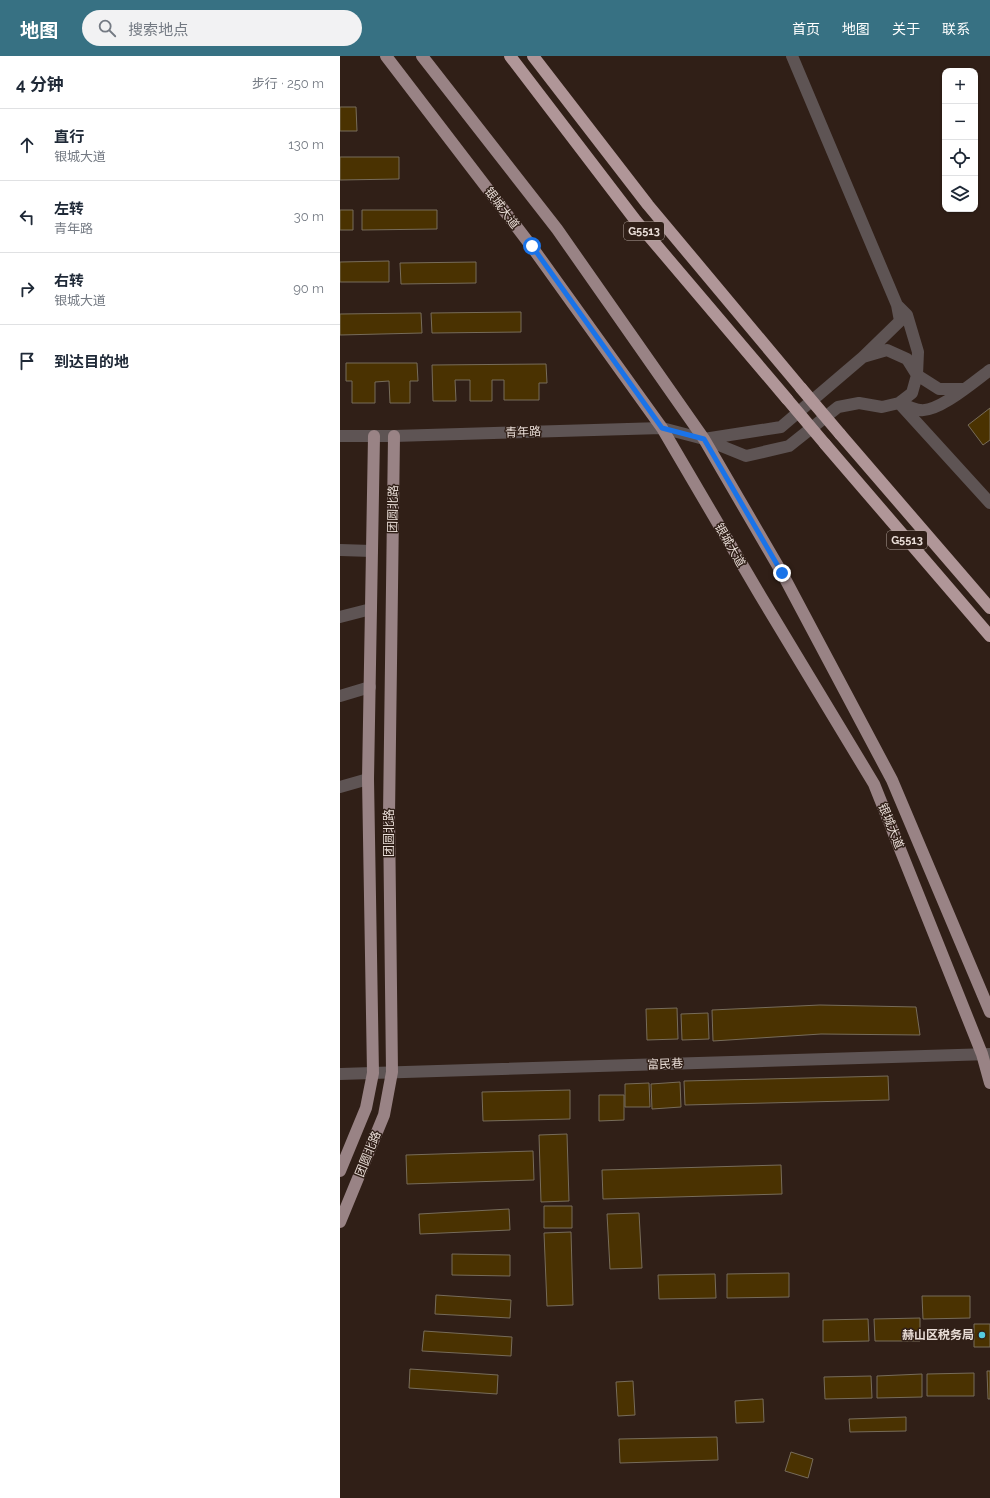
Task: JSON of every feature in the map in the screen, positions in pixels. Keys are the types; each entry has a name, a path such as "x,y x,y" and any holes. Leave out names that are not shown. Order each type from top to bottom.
{"highway":[{"name":"G5513","path":"510,56 636,222 990,636"},
{"name":"G5513","path":"533,56 648,205 840,434 990,608"}],"main road":[{"name":"银城大道","path":"386,56 532,246 662,428 760,595 874,784 986,1054 990,1083"},
{"name":"银城大道","path":"422,56 557,229 704,439 782,573 892,780 990,1012"},
{"name":"团圆北路","path":"340,1171 366,1108 373,1073 368,779 374,436"},
{"name":"团圆北路","path":"340,1222 384,1115 392,1072 389,807 394,436"}],"street":[{"path":"704,439 781,427 863,357 900,321 896,305 792,56"},
{"path":"896,305 907,315 918,352 917,375 912,393 899,403"},
{"path":"863,357 888,350 907,359 917,375 939,389 965,389"},
{"path":"899,403 921,411 939,406 990,370"},
{"name":"青年路","path":"340,436 394,436 662,428 704,439 746,456 789,446 838,406 859,404 882,408 899,403"},
{"path":"899,403 990,503"},
{"path":"340,550 372,550"},
{"path":"340,617 371,609"},
{"path":"340,696 370,687"},
{"path":"340,787 368,779"},
{"name":"富民巷","path":"340,1074 986,1054"}],"building":[{"path":"340,107 356,107 357,131 340,131"},
{"path":"340,157 399,157 399,179 340,180"},
{"path":"340,210 353,210 353,230 340,230"},
{"path":"362,210 437,210 437,229 362,230"},
{"path":"389,261 389,282 340,282 340,262"},
{"path":"476,262 476,283 401,284 400,263"},
{"path":"521,312 521,332 432,333 431,313"},
{"path":"421,313 422,333 340,335 340,314"},
{"path":"346,363 417,363 418,381 410,381 410,403 390,403 389,381 375,382 375,403 352,403 352,381 346,381"},
{"path":"546,364 547,383 539,383 539,400 504,400 504,380 492,380 492,401 470,401 470,380 455,380 456,401 433,401 432,365"},
{"path":"990,408 990,440 983,445 968,425"},
{"path":"820,1005 916,1007 920,1035 821,1034 713,1041 712,1010"},
{"path":"677,1008 678,1039 647,1040 646,1009"},
{"path":"708,1013 709,1039 682,1040 681,1014"},
{"path":"888,1076 889,1100 685,1105 684,1081"},
{"path":"680,1082 681,1107 652,1109 651,1084"},
{"path":"649,1083 650,1107 625,1107 625,1084"},
{"path":"570,1090 570,1119 483,1121 482,1092"},
{"path":"599,1095 624,1095 624,1120 599,1121"},
{"path":"567,1134 569,1201 541,1202 539,1135"},
{"path":"533,1151 534,1180 407,1184 406,1155"},
{"path":"781,1165 782,1194 603,1199 602,1170"},
{"path":"544,1206 572,1206 572,1228 544,1228"},
{"path":"509,1209 510,1230 420,1234 419,1214"},
{"path":"639,1213 642,1268 610,1269 607,1214"},
{"path":"571,1232 573,1305 547,1306 544,1233"},
{"path":"452,1254 510,1255 510,1276 452,1275"},
{"path":"789,1273 789,1297 727,1298 727,1274"},
{"path":"715,1274 716,1298 659,1299 658,1275"},
{"path":"436,1295 511,1300 510,1318 435,1314"},
{"path":"922,1296 970,1296 970,1318 923,1319"},
{"path":"920,1318 920,1341 875,1341 874,1319"},
{"path":"868,1319 869,1341 823,1342 823,1320"},
{"name":"赫山区税务局","path":"974,1324 990,1324 990,1347 974,1347"},
{"path":"424,1331 512,1337 511,1356 422,1351"},
{"path":"410,1369 498,1375 497,1394 409,1388"},
{"name":"赫山区税务局","path":"987,1371 990,1371 990,1399 988,1399"},
{"path":"974,1373 974,1396 927,1396 927,1374"},
{"path":"922,1374 922,1397 877,1398 877,1376"},
{"path":"871,1376 872,1398 825,1399 824,1377"},
{"path":"633,1381 635,1415 618,1416 616,1382"},
{"path":"763,1399 764,1422 736,1423 735,1401"},
{"path":"906,1417 906,1431 850,1432 849,1419"},
{"path":"717,1437 718,1460 620,1463 619,1439"},
{"path":"791,1452 813,1459 808,1478 785,1471"}],"place":[{"name":"赫山区税务局","path":"982,1335"}],"route":[{"path":"532,246 662,428 704,439 782,573"}]}
